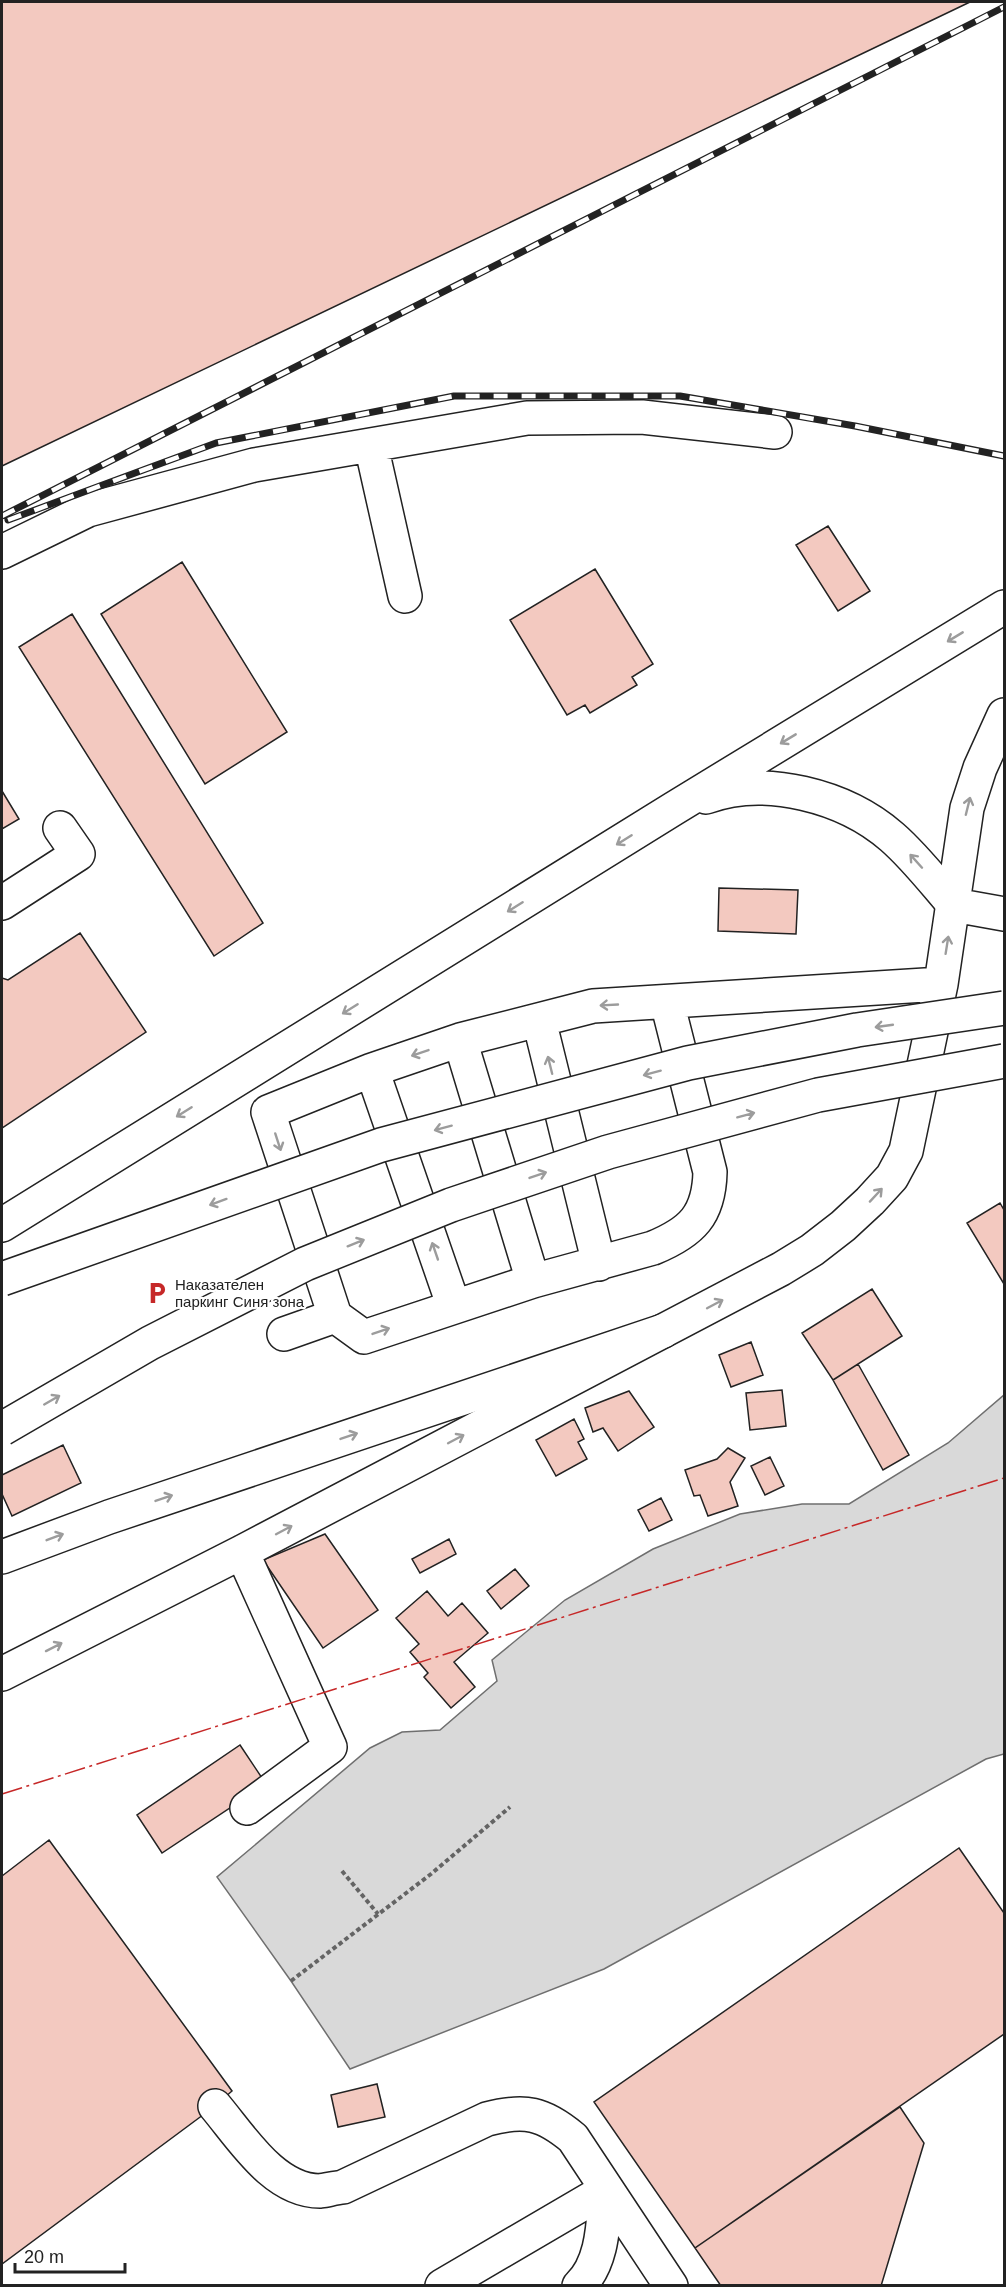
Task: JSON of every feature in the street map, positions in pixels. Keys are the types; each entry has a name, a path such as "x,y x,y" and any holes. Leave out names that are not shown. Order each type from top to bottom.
{"main road":[{"path":"2,552 88,510 254,465 527,418 642,417 775,432"},
{"path":"371,445 405,597"},
{"path":"2,1224 673,809 1005,607"},
{"path":"2,1674 242,1552 781,1269 812,1250 843,1226 892,1177 906,1151 941,984 967,808 980,768 1005,715"},
{"path":"673,809 712,795 738,789 766,788 840,805 864,817 891,836 915,859 954,905 1005,914"},
{"path":"2,903 78,854 60,828"},
{"path":"667,1002 710,1172 709,1192 702,1212 690,1228 672,1240 599,1264 533,1281 364,1337 335,1316 268,1112 372,1070 460,1040 593,1006 941,984"},
{"path":"2,1279 381,1144 688,1063 857,1030 1005,1008"},
{"path":"539,1020 599,1264"},
{"path":"460,1040 533,1281"},
{"path":"2,1429 150,1343 305,1264 452,1205 608,1152 818,1095 1005,1061"},
{"path":"372,1070 454,1307"},
{"path":"284,1334 335,1316"},
{"path":"2,1557 109,1517 663,1331"},
{"path":"242,1552 330,1747 247,1808"},
{"path":"215,2106 276,2176 297,2187 320,2191 343,2187 487,2119 510,2113 533,2114 555,2123 573,2138 671,2286"},
{"path":"442,2286 606,2190"},
{"path":"579,2286 598,2255 606,2190"}],"path":[{"path":"291,1981 431,1874 510,1807"},
{"path":"342,1871 378,1914"}],"shaded area":[{"path":"1004,1395 1004,1754 986,1759 604,1969 350,2069 217,1877 370,1748 402,1732 440,1730 497,1681 492,1660 565,1600 653,1549 740,1514 802,1504 849,1504 948,1443"}],"building":[{"path":"2,2 970,2 2,466"},
{"path":"828,526 870,591 838,611 796,545"},
{"path":"182,562 287,732 205,784 101,614"},
{"path":"595,569 653,664 632,677 637,685 590,713 585,705 567,715 510,620"},
{"path":"72,614 263,923 214,956 19,647"},
{"path":"2,791 19,819 2,829"},
{"path":"719,888 798,890 796,934 718,931"},
{"path":"80,933 146,1032 2,1128 2,978 8,980"},
{"path":"1000,1203 1004,1210 1004,1284 967,1223"},
{"path":"872,1289 902,1336 833,1380 802,1333"},
{"path":"751,1342 763,1375 731,1387 719,1355"},
{"path":"858,1364 909,1455 883,1470 833,1380"},
{"path":"782,1390 786,1426 750,1430 746,1393"},
{"path":"629,1391 654,1427 618,1451 603,1428 593,1432 585,1408"},
{"path":"574,1419 584,1439 578,1442 587,1459 556,1476 536,1440"},
{"path":"63,1445 81,1483 12,1516 2,1494 2,1475"},
{"path":"728,1448 745,1458 730,1482 738,1506 708,1516 700,1495 694,1496 685,1470 717,1459"},
{"path":"770,1457 784,1486 765,1495 751,1466"},
{"path":"661,1498 672,1520 649,1531 638,1510"},
{"path":"325,1534 378,1610 323,1648 263,1560"},
{"path":"449,1539 456,1554 420,1573 412,1559"},
{"path":"515,1569 529,1586 501,1609 487,1591"},
{"path":"427,1591 448,1616 462,1603 488,1633 454,1662 475,1687 451,1708 424,1677 428,1673 410,1652 419,1644 396,1618"},
{"path":"240,1745 266,1784 162,1853 137,1815"},
{"path":"49,1840 232,2091 2,2264 2,1876"},
{"path":"959,1848 1004,1913 1004,2034 695,2248 594,2102"},
{"path":"377,2084 385,2117 338,2127 331,2095"},
{"path":"900,2107 924,2143 881,2286 721,2286 695,2248"}],"railway":[{"path":"2,516 1004,7"},
{"path":"8,520 216,443 454,396 680,396 855,426 1004,456"}],"power":[{"path":"2,1794 1004,1478"}],"place":[{"name":"Наказателен паркинг Синя зона","path":"157,1293"}]}
